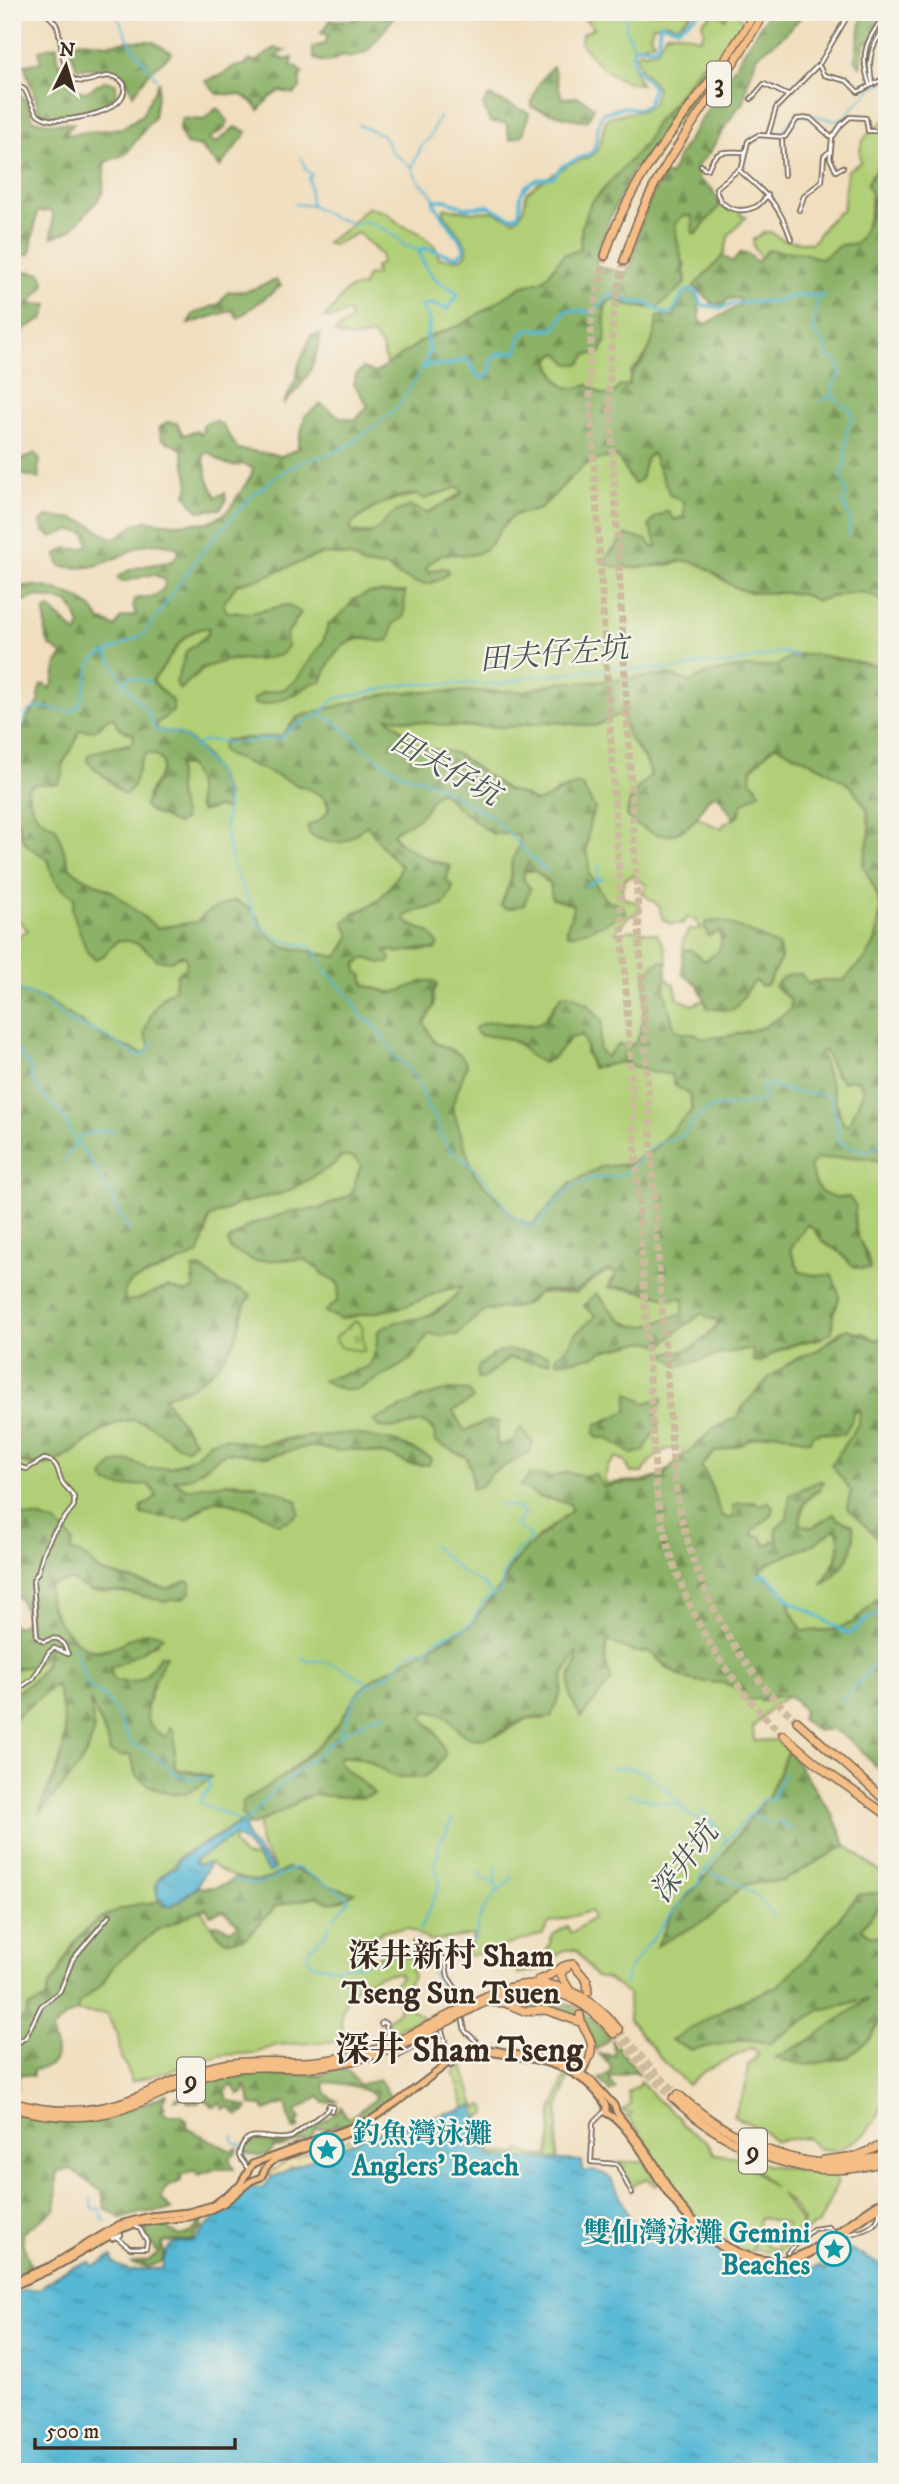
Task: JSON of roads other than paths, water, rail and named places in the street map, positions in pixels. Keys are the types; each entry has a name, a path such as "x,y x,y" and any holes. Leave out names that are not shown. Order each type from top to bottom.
{"highway":[{"name":"3","path":"605,256 621,212 642,174 755,12"},
{"name":"3","path":"624,261 642,212 668,161 764,12"},
{"path":"797,1721 887,1801"},
{"path":"783,1735 827,1772 887,1815"},
{"path":"520,1984 547,1978 566,1964 573,1964 585,1978 586,1991"},
{"path":"569,1990 561,1979 562,1972 569,1968 578,1969"},
{"name":"9","path":"12,2108 50,2116 90,2116 125,2108 187,2081 211,2074 246,2068 322,2066 411,2041 480,2003 497,1990 520,1984 545,1984 569,1990 598,2007 616,2032 583,2006 558,1994 535,1990 506,1994 480,2003"},
{"path":"519,2009 519,1997 527,1993 554,1996 583,2006"},
{"path":"480,2003 501,2002 526,2011 540,2009 577,2019 592,2041 590,2057"},
{"name":"9","path":"12,2102 47,2110 87,2110 125,2101 213,2066 252,2061 323,2060 374,2053"},
{"name":"9","path":"887,2153 844,2164 826,2164 768,2149 735,2134 675,2096 716,2132 744,2147 778,2160 831,2170 862,2168 887,2160"},
{"path":"806,2159 850,2157 887,2143"}],"main road":[{"path":"477,2051 553,2064 580,2074 648,2152 680,2205 723,2243 751,2257 769,2260 793,2257 817,2248 887,2198"},
{"path":"12,2285 52,2269 111,2234 132,2225 189,2217 224,2203 261,2177 270,2163 359,2127 449,2064 477,2051 504,2051 568,2065 586,2065"},
{"path":"580,2074 590,2057"},
{"path":"568,2065 590,2080"},
{"path":"586,2065 590,2080 610,2109"},
{"path":"12,2285 50,2266 120,2224 213,2205 240,2185 248,2171 257,2163 359,2127"},
{"path":"257,2163 262,2166 264,2172"},
{"path":"248,2171 254,2180"},
{"path":"877,2206 887,2203"}],"street":[{"path":"12,81 26,92 35,112 51,120 108,109 119,103 125,94 124,84 116,76 106,75 82,81 72,77 68,72 57,25 44,12"},
{"path":"797,12 803,18"},
{"path":"768,135 776,108 818,65 838,36 850,12"},
{"path":"872,85 863,63 864,54 887,12"},
{"path":"872,85 870,61 875,42 880,35"},
{"path":"818,65 824,75 846,81 858,92 887,78"},
{"path":"751,99 764,83 787,95"},
{"path":"832,138 850,117 866,118 868,131 880,131 883,126 887,128"},
{"path":"768,195 754,208 731,209 724,206 717,195 717,186 728,180 744,163 748,141 758,135 782,138 788,135 793,123 803,118 816,122 832,138 831,164 835,170 840,171 843,167"},
{"path":"782,138 784,175"},
{"path":"701,165 708,169 712,157 719,153 744,152"},
{"path":"799,210 804,196 822,181 824,156 830,152"},
{"path":"739,170 768,195 778,209 791,239"},
{"path":"12,1460 26,1469 32,1468 44,1458 52,1461 75,1502 53,1533 32,1587 36,1598 37,1637 44,1642 53,1637 60,1639 68,1654 54,1648 49,1651 37,1675 12,1693"},
{"path":"12,2047 26,2037 41,2006 61,1992 73,1959 110,1915"},
{"path":"414,1940 434,1949 447,1964 448,1977 458,1995 465,2030 476,2040 477,2051"},
{"path":"441,2013 449,2064"},
{"path":"381,2024 386,2024 388,2042 392,2054 396,2057 420,2044 445,2041"},
{"path":"610,2109 593,2123 591,2162 617,2164 632,2194"},
{"path":"248,2171 240,2160 240,2148 250,2137 263,2136 279,2140 294,2136 327,2111"},
{"path":"787,2253 813,2229 828,2227 834,2236 859,2233 873,2226 879,2217 877,2206"},
{"path":"142,2231 142,2227 148,2222"},
{"path":"116,2237 126,2246 143,2250 146,2248 148,2243 142,2231 132,2225"}],"water":[{"path":"242,1823 246,1826 248,1840 274,1869 269,1872 244,1842 234,1836 195,1860 199,1865 210,1863 196,1888 170,1906 163,1904 164,1901 158,1898 159,1878 169,1868 175,1868 179,1859"},
{"path":"473,2106 491,2157 582,2161 583,2171 601,2173 611,2179 638,2230 696,2235 721,2252 728,2264 735,2259 788,2276 820,2266 825,2270 831,2254 842,2248 886,2267 887,2472 12,2472 12,2296 23,2290 40,2289 70,2268 91,2262 91,2266 112,2257 113,2263 129,2271 162,2268 171,2246 195,2241 208,2224 229,2210 250,2188 263,2187 272,2177 390,2127"}],"waterway":[{"path":"115,12 132,46 157,79"},
{"path":"597,12 602,16 626,17 626,30 634,48"},
{"path":"422,369 430,350 426,338 430,322 421,306 431,304 447,309 458,295 432,275 419,250 424,248 457,257 464,251 463,244 434,204 434,200 445,200 465,208 489,206 510,217 518,215 521,195 531,182 553,177 562,166 593,152 603,113 624,107 639,109 648,105 653,87 635,66 634,48 654,48 658,43 660,23 678,28 700,12"},
{"path":"761,134 782,132 794,117 806,113 835,121 842,119 872,88 887,81"},
{"path":"434,199 417,178 412,167 439,117"},
{"path":"358,125 383,135 391,151 410,166"},
{"path":"748,139 756,134"},
{"path":"301,157 306,170 312,175 309,178 311,205"},
{"path":"295,204 311,205 335,219 359,224 365,221 391,233 403,245 419,250"},
{"path":"423,367 448,365 465,359 478,376 484,378 490,373 491,362 496,354 517,352 520,337 528,329 555,328 566,310 595,312 611,295 634,303 647,303 667,315 689,290 697,292 702,305 722,308 735,303 777,301 799,295 824,296"},
{"path":"817,297 814,334 825,343 824,348 828,353 826,356 836,360 841,373 834,383 832,395 821,401"},
{"path":"12,749 29,711 40,707 73,711 81,702 91,662 144,634 204,549 250,498 276,476 302,462 335,452 354,442 398,407 422,369"},
{"path":"832,395 850,409 853,418 847,426 845,465 841,475 847,492 843,502 850,519 849,536"},
{"path":"106,652 128,689 150,715 155,730 180,734 195,746 215,770 227,800 225,830 233,867 260,926 283,941 308,946 316,951 322,967 352,999 362,1018 371,1022 381,1033 396,1058 407,1066 420,1085 428,1108 438,1123 439,1134 455,1155 464,1159 489,1183 510,1214 524,1224 535,1227 560,1198 575,1186 592,1179 624,1174 654,1145 680,1137 706,1110 761,1102 764,1098 761,1088 769,1085 794,1092 830,1095 838,1127 837,1141 852,1148 869,1151 887,1140"},
{"name":"田夫仔左坑","path":"320,714 335,699 408,684 502,684 532,676 566,674 585,669 596,671 614,666 637,670 679,669 704,663 725,665 782,652 797,657"},
{"path":"124,681 131,677 150,682"},
{"name":"田夫仔坑","path":"196,745 207,740 237,743 281,738 291,728 320,714 338,724 396,771 435,784 494,818 549,872"},
{"path":"597,879 599,866"},
{"path":"585,886 604,878"},
{"path":"12,988 40,998 71,1022 102,1034 136,1055 144,1055 153,1042"},
{"path":"12,1042 31,1068 31,1077 43,1096 62,1114 103,1181 129,1231"},
{"path":"75,1139 92,1132 114,1130"},
{"path":"63,1162 76,1143"},
{"path":"244,1824 273,1792 341,1734 360,1692 387,1675 410,1653 428,1650 436,1640 466,1627 472,1622 483,1602 500,1591 505,1571 530,1536 515,1524 524,1513 518,1508 497,1504"},
{"path":"432,1545 462,1572 483,1584 492,1595"},
{"path":"758,1577 766,1574 793,1603 848,1634 869,1618 887,1611"},
{"path":"73,1647 90,1688 103,1695 114,1708 129,1741 161,1760 176,1775 209,1780 210,1788 199,1801 242,1823"},
{"name":"深井坑","path":"842,1701 887,1650"},
{"path":"302,1657 307,1661 338,1667 367,1683"},
{"path":"343,1734 371,1718 386,1714"},
{"path":"613,1768 631,1768 643,1772 665,1788 685,1813 716,1827 726,1840"},
{"name":"深井坑","path":"626,1985 628,1971 689,1891 699,1884 703,1872 716,1858 721,1847 762,1801 773,1798 784,1773"},
{"path":"628,1794 661,1803 678,1804"},
{"path":"702,1810 715,1825"},
{"path":"750,1813 767,1824 780,1822 792,1830"},
{"path":"420,1930 440,1884 434,1862 438,1856 439,1839 444,1836 453,1818"},
{"path":"497,1866 497,1891"},
{"path":"234,1879 253,1883 266,1882 296,1867 330,1886"},
{"path":"706,1869 741,1885 758,1897 774,1917"},
{"path":"272,1870 280,1876"},
{"path":"477,1870 485,1880 494,1885"},
{"path":"470,1943 476,1938 477,1925 485,1907 513,1877"},
{"path":"334,1888 349,1901 334,1917"},
{"path":"329,1925 327,1932 308,1951 310,1963 326,1967 344,1967 380,1961 389,1955 408,1952 422,1959 428,1966 440,1990"},
{"path":"413,1954 417,1939"},
{"path":"233,2136 233,2142 244,2146 247,2160"},
{"path":"92,2200 92,2208 100,2209 106,2222"}],"tunnel":[{"path":"605,256 592,319 589,381 656,1487 671,1557 698,1622 735,1682 783,1735"},
{"path":"624,261 613,317 609,389 654,1198 674,1475 688,1544 714,1609 730,1640 750,1669 797,1721"},
{"path":"574,2011 583,1990"},
{"path":"380,2031 381,2024"},
{"path":"619,2030 650,2067 678,2094"},
{"path":"614,2034 644,2070 673,2098"}],"place":[{"name":"釣魚灣泳灘 Anglers' Beach","path":"327,2150"},
{"name":"雙仙灣泳灘 Gemini Beaches","path":"834,2249"}],"district":[{"name":"深井新村 Sham Tseng Sun Tsuen","path":"451,1976"},
{"name":"深井 Sham Tseng","path":"459,2051"}]}
